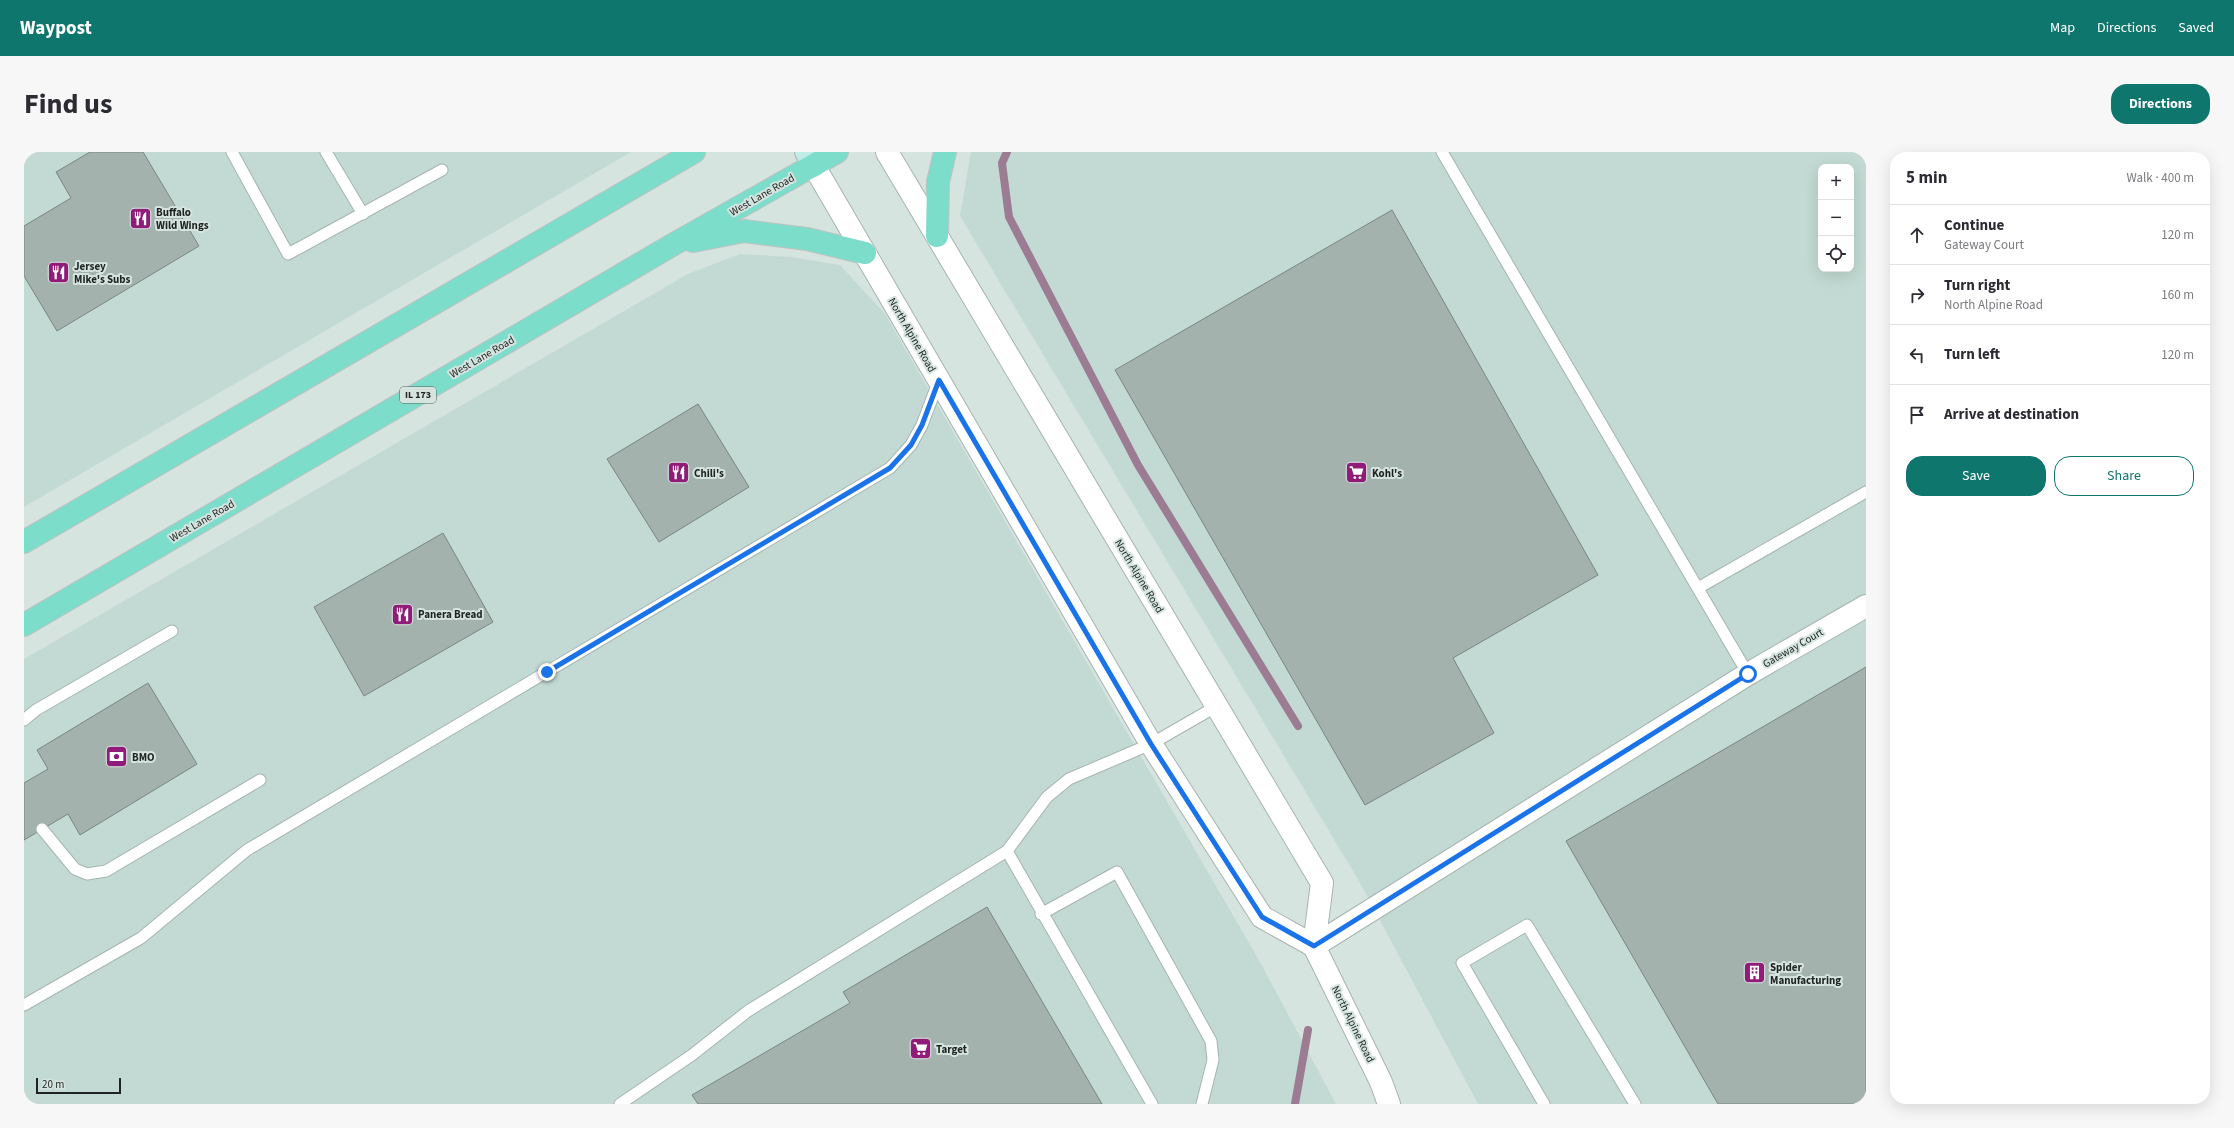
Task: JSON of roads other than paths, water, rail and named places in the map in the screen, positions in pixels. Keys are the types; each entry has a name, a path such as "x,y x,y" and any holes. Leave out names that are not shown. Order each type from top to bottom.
{"main road":[{"path":"24,542 679,158 694,152"},
{"name":"West Lane Road","path":"24,625 674,244 810,159 837,152"},
{"path":"937,236 938,182 945,152"},
{"path":"674,244 744,231 807,239 865,253"}],"street":[{"name":"North Alpine Road","path":"887,152 1322,883 1314,946 1382,1082 1389,1104"},
{"name":"North Alpine Road","path":"810,159 1151,744 1262,917 1314,946"},
{"name":"Gateway Court","path":"1314,946 1748,674 1866,606"}],"lane":[{"path":"232,152 288,254 442,170"},
{"path":"326,152 363,214"},
{"path":"1442,152 1748,674"},
{"path":"24,1005 141,938 247,850 890,468 911,445 922,425 939,380"},
{"path":"1698,588 1866,492"},
{"path":"24,720 36,710 172,631"},
{"path":"620,1104 692,1055 748,1011 1007,851 1047,797 1069,779 1151,744 1217,706"},
{"path":"42,830 75,869 87,874 106,871 260,780"},
{"path":"1007,851 1041,914 1152,1104"},
{"path":"1041,914 1117,872 1211,1041 1213,1060 1202,1104"},
{"path":"1544,1104 1462,963 1527,925 1635,1104"}],"waterway":[{"path":"1007,152 1002,163 1009,217 1138,465 1298,726"},
{"path":"1295,1104 1308,1030"}],"place":[{"name":"Buffalo Wild Wings","path":"141,218"},
{"name":"Jersey Mike's Subs","path":"58,272"},
{"name":"Chili's","path":"678,473"},
{"name":"Kohl's","path":"1357,473"},
{"name":"Panera Bread","path":"403,614"},
{"name":"BMO","path":"117,757"},
{"name":"Spider Manufacturing","path":"1754,973"},
{"name":"Target","path":"920,1049"}]}
